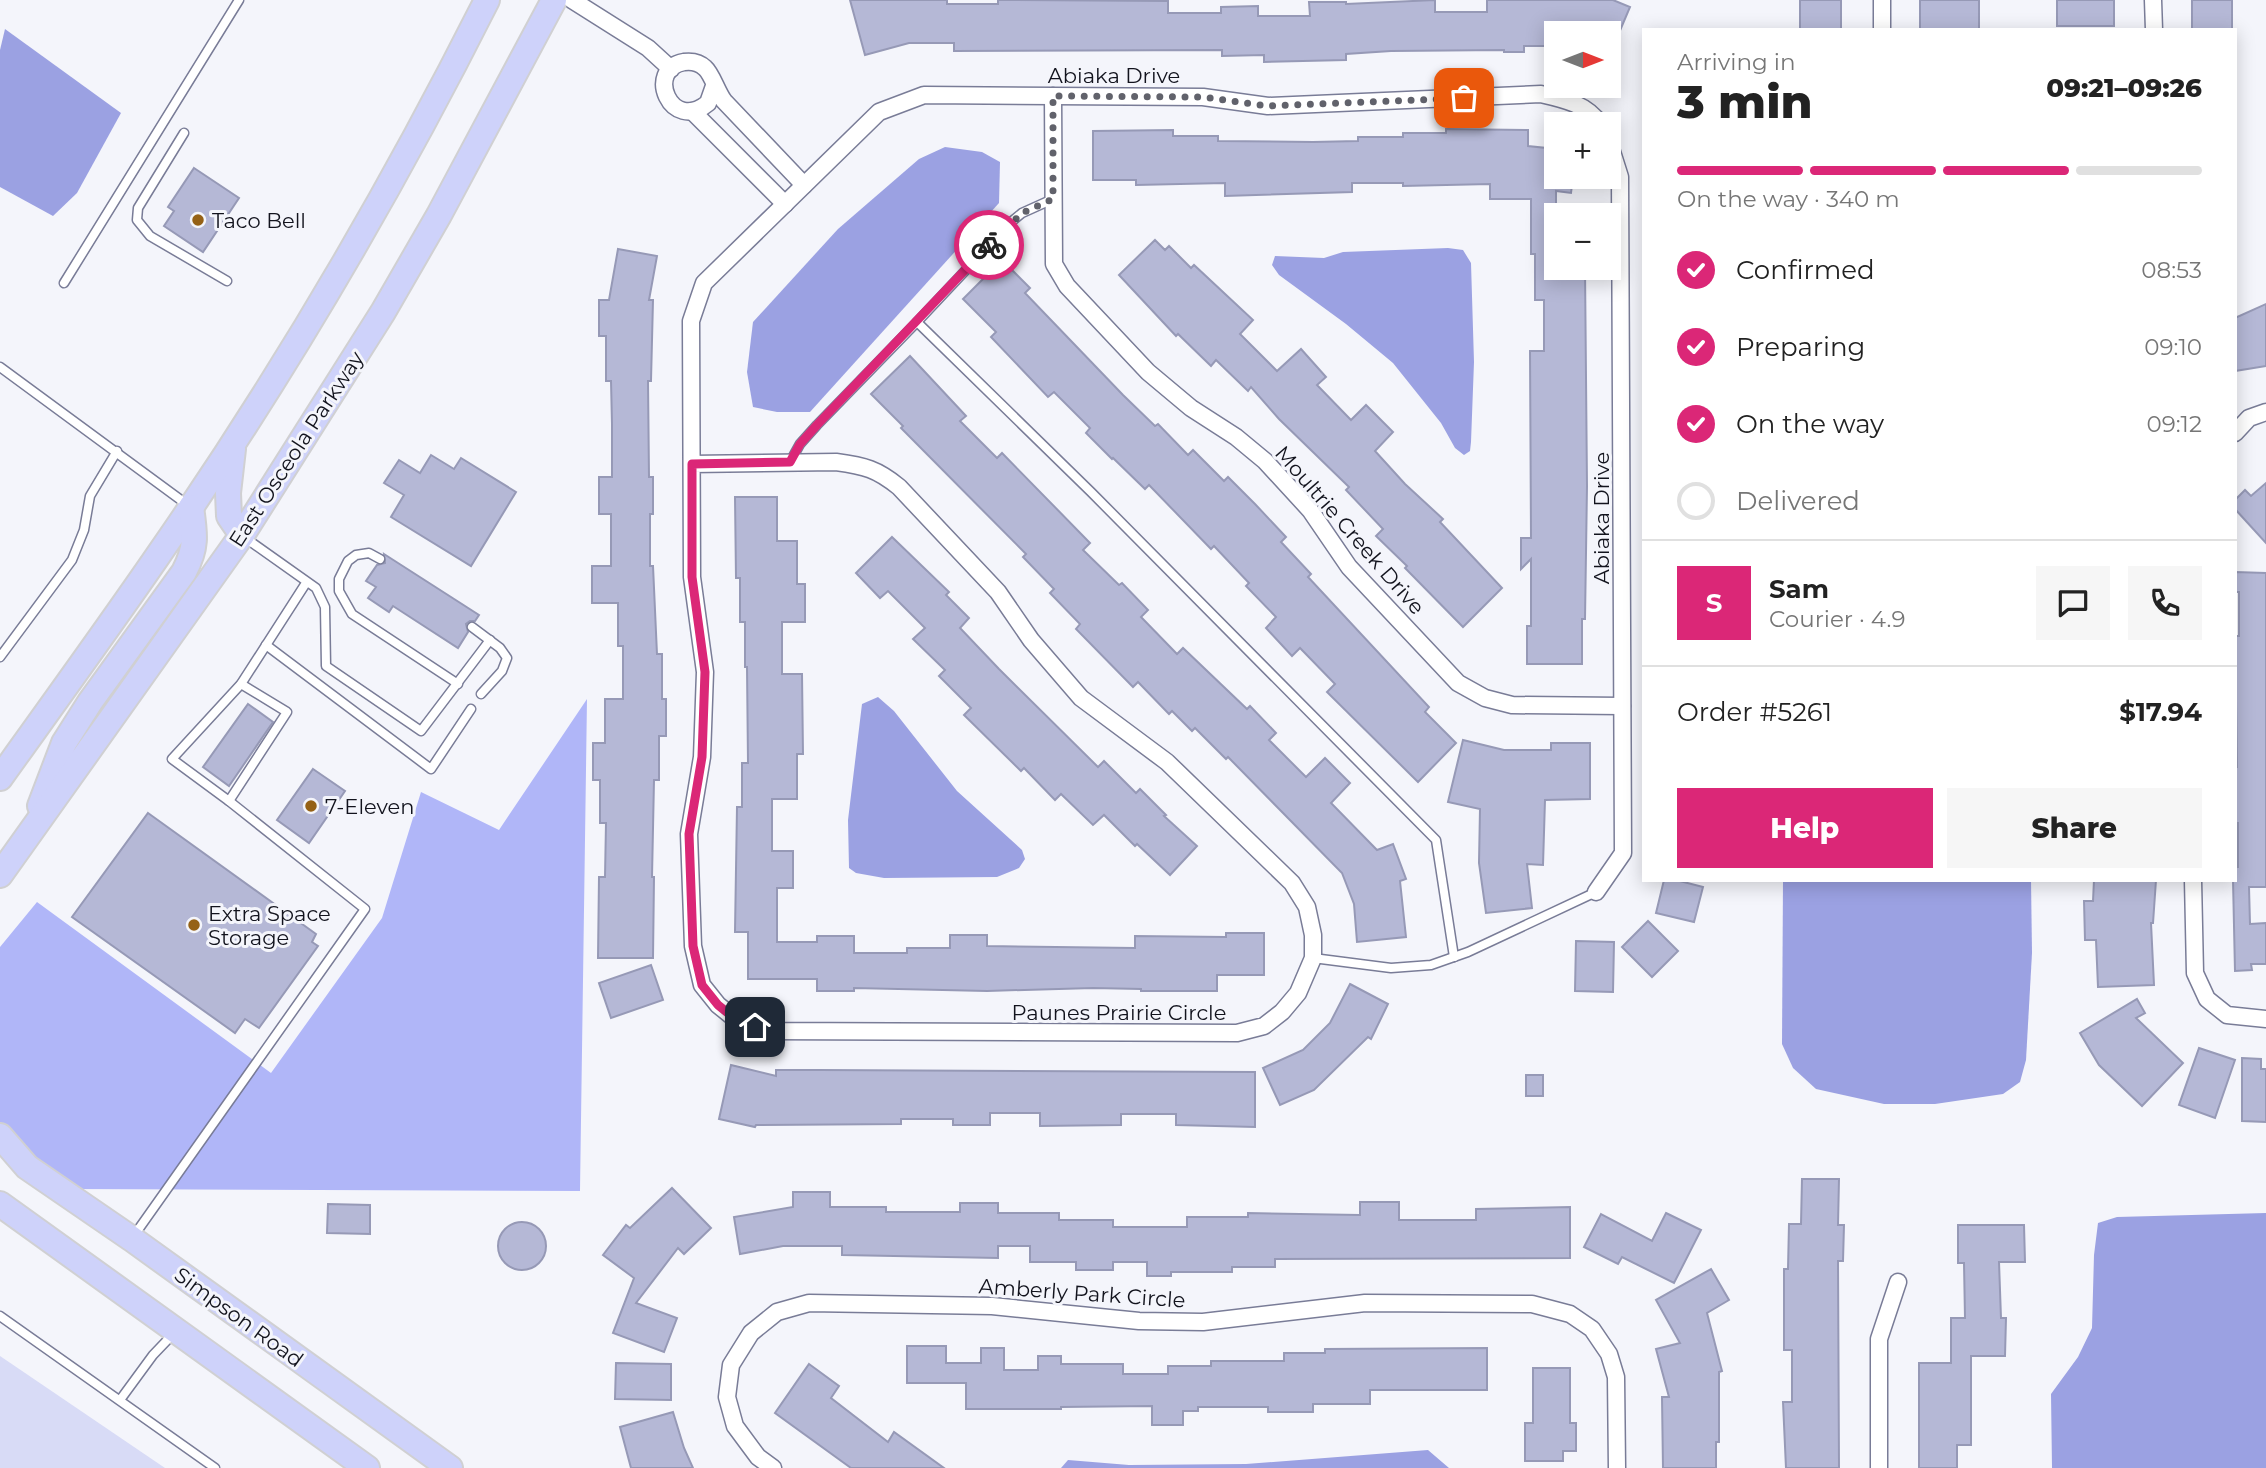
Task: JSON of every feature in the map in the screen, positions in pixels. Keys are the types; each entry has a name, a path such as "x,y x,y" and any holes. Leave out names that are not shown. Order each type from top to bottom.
{"main road":[{"path":"0,778 191,507 234,441 339,273 428,116 487,0"},
{"name":"East Osceola Parkway","path":"0,874 242,535 383,312 439,215 554,0"},
{"path":"234,441 228,493 229,516 242,535"},
{"path":"31,833 65,743 90,702 184,572 193,555 196,537 191,507"},
{"name":"Simpson Road","path":"0,1136 27,1167 132,1239 450,1468"},
{"path":"0,1204 368,1468"}],"street":[{"path":"572,0 648,48 670,69"},
{"path":"1882,0 1882,28"},
{"path":"2153,0 2154,28"},
{"path":"714,86 708,103 692,111 680,110 670,103 664,92 664,80 670,69 688,61 706,68 724,102 804,185"},
{"name":"Abiaka Drive","path":"785,204 879,112 924,95 1203,97 1268,106 1541,94 1572,101 1587,112"},
{"name":"Moultrie Creek Drive","path":"1053,96 1054,264 1067,286 1148,372 1191,408 1236,437 1265,461 1310,510 1349,567 1458,683 1485,698 1512,705 1622,706"},
{"path":"692,111 785,204"},
{"name":"Abiaka Drive","path":"1596,891 1623,853 1620,189"},
{"name":"Paunes Prairie Circle","path":"692,464 836,462 859,465 881,473 900,488 998,593 1031,640 1081,698 1167,762 1292,883 1307,907 1313,935 1313,958 1298,993 1282,1012 1264,1026 1237,1033 766,1031 739,1022 718,1005 702,985 693,946 689,834 702,757 705,672 692,577 691,321 704,283 785,204"},
{"path":"2237,431 2249,418 2266,412"},
{"path":"2193,882 2195,972 2207,999 2227,1015 2266,1018"},
{"path":"1879,1468 1879,1339 1898,1282"},
{"name":"Amberly Park Circle","path":"773,1468 758,1457 735,1426 727,1397 732,1365 751,1333 777,1311 809,1303 992,1306 1139,1321 1203,1322 1302,1309 1393,1303 1532,1304 1570,1314 1592,1329 1609,1354 1616,1377 1617,1468"}],"lane":[{"path":"64,284 239,0"},
{"path":"184,133 138,208 137,220 150,236 227,281"},
{"path":"790,462 800,444 817,425 1011,222 1022,213 1053,199"},
{"path":"917,322 1091,492 1436,841 1454,957"},
{"path":"0,367 191,507"},
{"path":"0,657 72,560 84,530 90,496 117,451"},
{"path":"242,535 316,588 325,607 326,666 421,731 490,640"},
{"path":"380,559 369,553 356,555 344,568 339,579 339,590 352,614 458,684"},
{"path":"132,1239 365,909 172,759 241,684 306,583"},
{"path":"471,627 490,640 507,658 502,671 481,694"},
{"path":"266,645 431,769 471,709"},
{"path":"229,801 287,712 241,684"},
{"path":"1313,958 1408,968 1431,965 1454,957 1596,891"},
{"path":"0,1316 215,1468"},
{"path":"120,1400 153,1355 177,1330"}],"shaded area":[{"path":"5,29 121,113 77,193 53,216 0,187 0,50"},
{"path":"945,147 982,152 1000,162 999,203 810,412 777,412 753,407 747,372 753,322 838,229 919,159"},
{"path":"1448,248 1463,250 1471,263 1474,362 1471,442 1470,451 1464,455 1455,448 1441,423 1393,363 1346,324 1279,275 1272,265 1275,256 1324,258 1343,252"},
{"path":"878,697 894,711 957,791 1022,850 1025,859 1019,868 997,877 884,878 856,873 849,868 848,820 862,704"},
{"path":"587,699 580,1191 74,1189 12,1143 0,1127 0,947 37,902 271,1073 382,918 421,792 499,830"},
{"path":"1783,882 2031,882 2032,953 2026,1060 2020,1082 2003,1094 1935,1104 1884,1104 1816,1089 1793,1068 1782,1044"},
{"path":"2266,1213 2266,1468 2052,1468 2051,1394 2078,1357 2092,1328 2094,1255 2098,1223 2117,1217"},
{"path":"0,1356 165,1468 0,1468"},
{"path":"1428,1450 1449,1468 1061,1468 1068,1460 1129,1465 1246,1464"}],"building":[{"path":"850,0 947,0 947,4 998,4 998,0 1168,1 1168,13 1221,13 1221,7 1258,6 1258,16 1310,16 1309,2 1346,4 1435,0 1435,12 1487,12 1487,0 1613,0 1630,7 1621,28 1621,21 1544,21 1544,46 1524,46 1524,52 1391,51 1346,54 1346,60 1264,62 1264,55 1222,56 1222,50 954,51 954,43 909,43 865,55"},
{"path":"1800,0 1841,0 1841,28 1800,28"},
{"path":"1920,0 1979,0 1979,28 1920,28"},
{"path":"2057,0 2114,0 2114,26 2057,26"},
{"path":"2192,0 2232,0 2232,28 2192,28"},
{"path":"1446,129 1528,130 1528,146 1544,148 1544,189 1572,189 1571,193 1556,191 1556,203 1544,203 1544,280 1585,280 1587,486 1582,664 1527,664 1527,626 1531,626 1531,559 1521,569 1521,538 1531,538 1530,351 1544,351 1544,300 1535,300 1535,254 1531,254 1531,199 1490,199 1490,184 1403,186 1403,183 1352,183 1352,192 1225,196 1225,183 1136,185 1136,180 1093,180 1093,131 1173,130 1173,136 1218,136 1218,141 1313,142 1358,141 1358,137 1403,137 1403,133 1446,133"},
{"path":"194,168 239,198 203,252 164,226 174,211 168,207"},
{"path":"1155,240 1165,250 1169,246 1191,268 1194,265 1253,320 1240,334 1277,371 1301,349 1326,377 1317,385 1351,420 1366,405 1393,432 1375,451 1405,484 1443,519 1440,522 1502,588 1463,627 1376,536 1383,529 1346,490 1349,487 1279,419 1251,387 1248,391 1216,360 1211,366 1178,334 1176,336 1119,275"},
{"path":"618,249 657,256 649,300 653,300 651,381 648,381 649,477 653,477 650,566 653,566 657,654 662,654 662,699 666,699 666,736 659,736 659,780 654,780 653,958 598,958 599,877 605,877 606,823 600,823 600,780 593,780 593,743 605,743 605,699 623,699 623,646 618,646 618,603 592,603 592,566 611,566 611,514 599,514 599,477 612,477 612,424 611,381 606,381 606,336 599,336 599,300 609,300"},
{"path":"1002,260 1030,288 1025,293 1155,426 1158,424 1188,455 1193,450 1224,481 1228,477 1255,504 1286,537 1281,542 1311,574 1308,577 1429,707 1425,712 1456,743 1418,782 1327,692 1335,684 1300,648 1292,656 1266,628 1276,617 1246,586 1249,583 1214,546 1211,549 1149,485 1145,489 1112,459 1086,433 1090,428 1054,392 1048,397 991,337 996,332 963,299"},
{"path":"2266,304 2266,366 2237,371 2237,317"},
{"path":"910,356 966,416 960,421 997,458 1002,453 1090,543 1083,550 1119,585 1122,583 1148,610 1141,617 1177,654 1183,648 1247,709 1250,706 1276,733 1269,740 1306,777 1325,758 1350,783 1331,803 1377,850 1393,844 1406,879 1400,881 1406,937 1357,942 1354,904 1342,873 1228,757 1226,759 1195,728 1192,731 1172,711 1169,714 1138,682 1133,687 1076,629 1080,624 1050,593 1054,589 1023,557 1026,554 901,428 903,426 871,394"},
{"path":"431,455 454,469 461,458 516,492 471,566 391,517 404,495 384,483 399,460 420,473"},
{"path":"2266,483 2266,543 2237,511 2237,498 2245,490 2251,496"},
{"path":"735,497 777,497 777,541 797,541 797,584 805,584 805,622 782,622 782,674 802,674 803,754 797,754 797,799 772,799 772,851 793,851 793,888 777,888 777,942 817,942 817,936 854,936 854,953 907,953 907,948 950,948 950,935 987,935 987,946 1135,948 1135,936 1226,937 1226,933 1264,933 1264,975 1217,975 1217,991 854,988 854,991 817,991 817,979 748,979 748,932 735,932 737,807 742,807 742,763 748,763 745,622 740,622 740,578 736,578"},
{"path":"892,537 949,592 946,595 969,618 960,628 999,669 1098,767 1104,761 1136,793 1140,789 1166,815 1164,816 1197,846 1170,875 1104,815 1093,825 1061,794 1055,800 1024,768 1021,771 964,715 971,708 939,676 945,670 913,639 925,628 888,591 880,598 856,573"},
{"path":"384,554 479,615 475,621 466,624 468,632 458,648 393,606 389,612 368,598 376,587 366,581 377,565 385,563"},
{"path":"2237,572 2266,573 2266,887 2249,887 2250,924 2266,923 2266,964 2251,964 2252,970 2235,971 2233,882 2237,882 2238,867"},
{"path":"248,704 273,722 229,786 203,767"},
{"path":"1463,740 1504,750 1551,750 1551,743 1590,743 1590,799 1545,800 1543,865 1527,864 1532,908 1486,913 1479,863 1480,809 1448,802"},
{"name":"7-Eleven","path":"313,769 345,791 309,843 277,820"},
{"name":"Extra Space Storage","path":"148,813 316,934 312,942 318,946 259,1028 245,1019 235,1033 72,917"},
{"path":"1664,882 1684,882 1703,887 1694,922 1656,913"},
{"path":"2094,882 2156,882 2151,923 2154,985 2098,987 2096,940 2085,940 2084,901 2093,901"},
{"path":"1648,921 1678,951 1652,977 1622,947"},
{"path":"1576,941 1614,942 1613,992 1575,991"},
{"path":"651,965 663,1000 611,1018 599,983"},
{"path":"1350,984 1388,1004 1371,1039 1368,1037 1314,1090 1280,1105 1263,1068 1303,1050 1330,1023"},
{"path":"2137,999 2145,1013 2136,1018 2183,1063 2142,1106 2099,1065 2080,1033"},
{"path":"2199,1048 2235,1060 2215,1118 2179,1105"},
{"path":"2242,1058 2261,1059 2261,1069 2266,1069 2266,1122 2242,1121"},
{"path":"731,1065 776,1076 776,1070 1255,1072 1255,1127 1176,1125 1176,1114 1121,1114 1121,1125 1040,1126 1040,1113 990,1113 990,1125 953,1125 953,1119 901,1119 901,1124 755,1127 719,1119"},
{"path":"1526,1075 1543,1075 1543,1096 1526,1096"},
{"path":"1802,1179 1839,1179 1838,1225 1844,1225 1843,1261 1838,1261 1839,1468 1786,1468 1783,1402 1792,1402 1792,1350 1784,1350 1784,1269 1788,1269 1789,1224 1801,1224"},
{"path":"672,1188 711,1228 684,1254 678,1248 636,1303 677,1318 664,1352 613,1333 634,1278 603,1255 626,1225 630,1228"},
{"path":"793,1192 830,1192 830,1207 886,1207 886,1212 960,1212 960,1203 998,1203 998,1213 1059,1213 1059,1220 1113,1220 1113,1227 1187,1227 1187,1217 1248,1217 1248,1213 1360,1215 1360,1202 1399,1202 1399,1220 1476,1220 1476,1209 1570,1207 1570,1258 1275,1259 1275,1267 1232,1267 1232,1272 1171,1272 1171,1276 1147,1276 1147,1262 1113,1262 1113,1270 1076,1270 1076,1262 1030,1262 1030,1246 998,1246 998,1258 842,1255 842,1246 783,1246 740,1254 734,1217 793,1207"},
{"path":"328,1204 370,1205 370,1234 327,1233"},
{"path":"1666,1213 1701,1230 1674,1283 1622,1257 1618,1264 1584,1247 1601,1214 1652,1241"},
{"path":"522,1222 539,1229 546,1246 539,1263 522,1270 505,1263 498,1246 505,1229"},
{"path":"1958,1225 2024,1225 2025,1262 1999,1262 2001,1318 2006,1318 2005,1356 1971,1356 1971,1445 1957,1445 1957,1468 1919,1468 1919,1363 1951,1363 1951,1318 1965,1318 1964,1263 1958,1263"},
{"path":"1711,1269 1729,1300 1707,1313 1722,1371 1719,1372 1719,1442 1716,1442 1716,1468 1663,1468 1662,1397 1669,1397 1656,1349 1680,1343 1656,1300"},
{"path":"907,1346 946,1346 946,1363 981,1363 981,1348 1004,1348 1004,1370 1038,1370 1038,1356 1061,1356 1061,1364 1123,1364 1123,1374 1168,1374 1168,1366 1211,1366 1211,1361 1284,1361 1284,1353 1325,1353 1325,1349 1487,1348 1487,1390 1370,1390 1370,1404 1313,1404 1313,1412 1268,1412 1268,1407 1198,1407 1198,1411 1183,1411 1183,1425 1152,1425 1152,1406 966,1409 966,1383 907,1383"},
{"path":"616,1363 671,1364 671,1400 615,1399"},
{"path":"809,1364 839,1386 831,1398 888,1442 894,1432 944,1468 851,1468 775,1413"},
{"path":"1533,1368 1570,1368 1570,1423 1576,1423 1576,1451 1563,1451 1563,1461 1525,1461 1525,1423 1533,1423"},
{"path":"673,1412 693,1468 631,1468 620,1427"}],"way so far":[{"path":"989,245 1022,213 1053,199 1053,96 1203,97 1268,106 1464,98"}],"place":[{"name":"Taco Bell","path":"198,220"},
{"name":"7-Eleven","path":"311,806"},
{"name":"Extra Space Storage","path":"194,925"}],"route":[{"path":"755,1027 739,1022 718,1005 702,985 693,946 689,834 702,757 705,672 692,577 692,464 790,462 800,444 817,425 989,245"}]}
